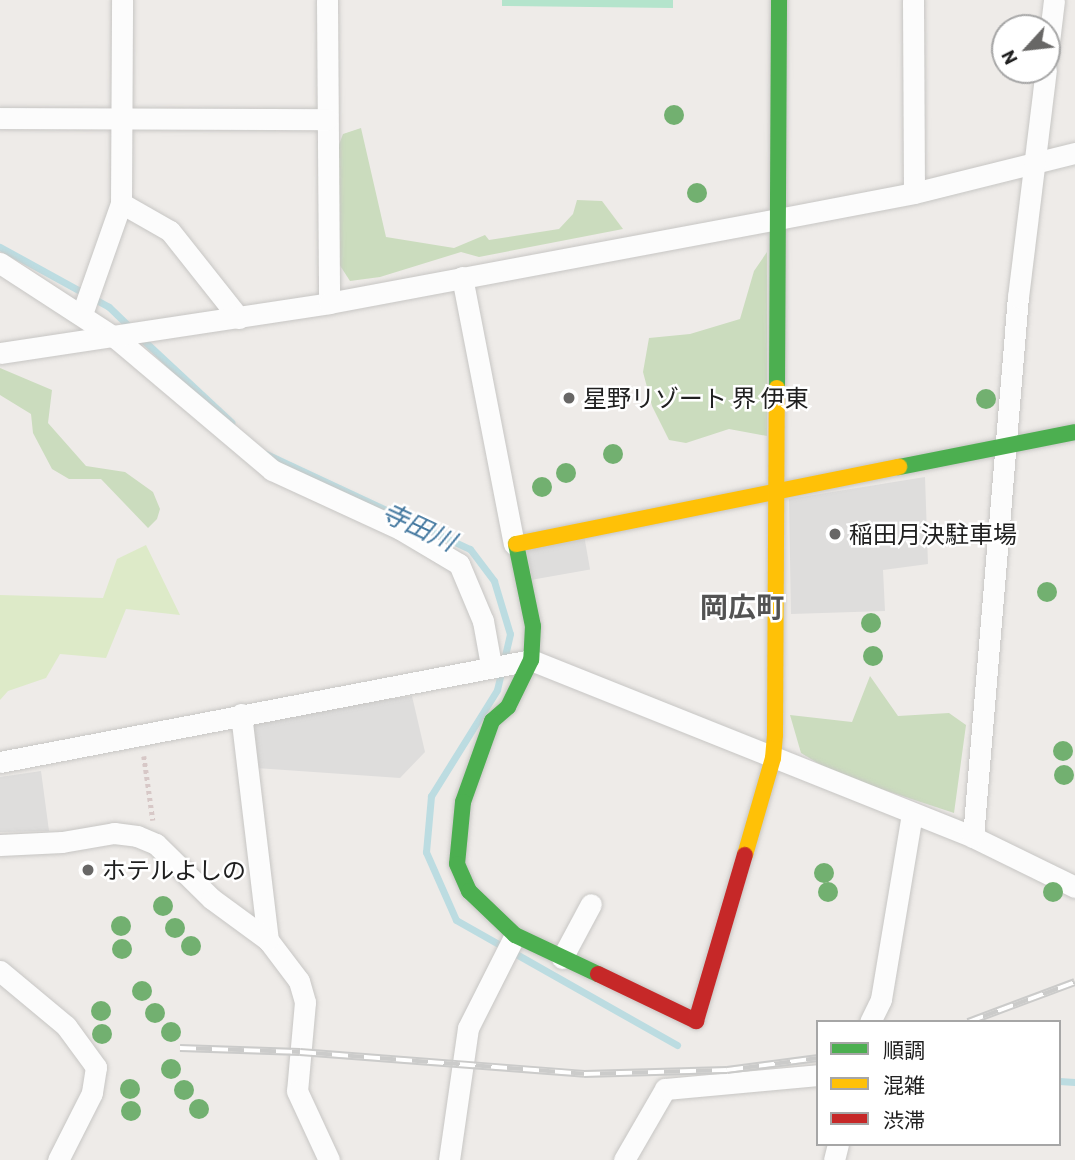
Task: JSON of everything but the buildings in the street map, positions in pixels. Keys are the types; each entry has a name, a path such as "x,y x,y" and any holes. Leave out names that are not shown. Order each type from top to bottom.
{"street":[{"path":"83,313 121,203 122,0"},
{"path":"327,0 329,303"},
{"path":"461,278 514,544 533,625 531,660 508,706 492,721 475,759 463,802 457,864 469,891 514,936 696,1021 773,758 779,0"},
{"path":"913,0 914,193"},
{"path":"973,837 1005,446 1044,84"},
{"path":"0,118 327,119"},
{"path":"0,353 117,339 329,303 914,193 1075,153"},
{"path":"121,203 170,231 239,318"},
{"path":"0,264 83,313 272,470 400,529 459,564 483,621 491,665"},
{"path":"514,544 1075,432"},
{"path":"0,762 491,665 531,660 973,837 1075,887"},
{"path":"240,714 268,940"},
{"path":"871,1020 881,999 912,814"},
{"path":"0,845 62,842 114,833 156,844 212,899 268,940 303,992 297,1091 329,1160"},
{"path":"562,958 590,904"},
{"path":"449,1160 468,1028 514,936"},
{"path":"0,971 66,1026 96,1067 92,1093 58,1160"},
{"path":"624,1160 665,1089 816,1075"}],"path":[{"path":"147,768 156,844"}],"green space":[{"path":"502,0 673,0 673,8 502,6"},
{"path":"361,128 386,237 454,248 485,235 489,240 559,229 573,214 577,200 602,201 623,229 479,257 461,252 380,277 350,281 339,264 335,155 343,134"},
{"path":"767,252 767,436 729,429 686,443 669,440 652,406 643,372 649,338 690,334 740,319 754,271"},
{"path":"0,368 52,390 48,423 86,466 125,472 153,492 160,509 157,519 148,528 101,479 69,479 52,469 33,433 31,414 0,395"},
{"path":"146,545 180,615 126,609 106,658 60,654 46,678 8,691 0,700 0,595 103,598 117,559"},
{"path":"870,676 898,716 949,713 966,725 954,813 836,774 801,753 790,715 852,722"}],"shaded area":[{"name":"稲田月決駐車場","path":"925,477 928,564 883,570 885,611 791,614 789,499"},
{"path":"584,535 590,569 532,580 526,545"},
{"path":"412,696 425,752 400,778 256,768 249,719"},
{"path":"41,771 49,831 0,832 0,777"}],"waterway":[{"name":"寺田川","path":"0,247 109,307 132,329"},
{"name":"寺田川","path":"140,337 231,422"},
{"name":"寺田川","path":"266,454 470,549 494,581 510,634 497,690 431,796 426,852 456,920 677,1045"},
{"name":"寺田川","path":"1061,1081 1075,1082"}],"railway":[{"path":"973,1020 1075,982"},
{"path":"180,1048 300,1052 584,1074 727,1070 816,1058"}],"traffic: fast":[{"path":"777,388 779,0"},
{"path":"899,467 1075,432"},
{"path":"516,544 533,626 531,660 508,707 492,721 463,802 457,864 469,891 515,935 598,974"}],"traffic: slow":[{"path":"745,855 773,758 775,734 777,388"},
{"path":"516,544 899,467"}],"traffic: jam":[{"path":"598,974 696,1021 745,855"}],"place":[{"name":"星野リゾート 界 伊東","path":"569,398"},
{"name":"稲田月決駐車場","path":"835,534"},
{"name":"ホテルよしの","path":"88,870"}],"district":[{"name":"岡広町","path":"742,606"}]}
